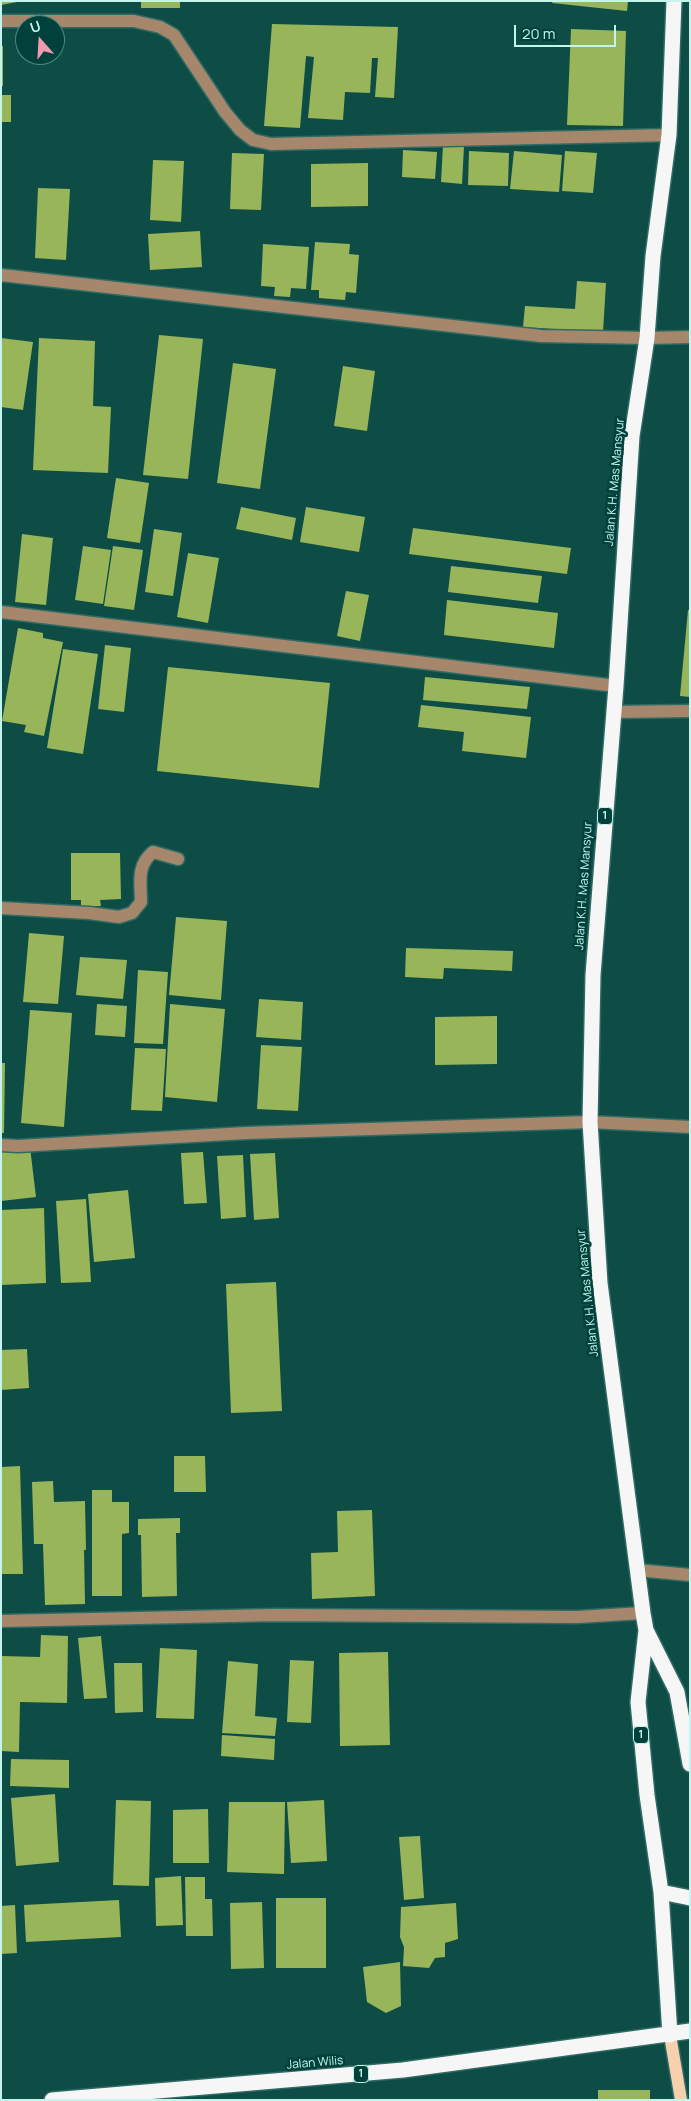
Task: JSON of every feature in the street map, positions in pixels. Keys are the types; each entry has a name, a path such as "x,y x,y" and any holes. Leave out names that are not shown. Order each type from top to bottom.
{"highway":[{"name":"Jalan K.H. Mas Mansyur","path":"674,1 669,135 653,256 647,338 632,436 616,686 593,975 590,1122 600,1282 643,1613 646,1630 677,1692 690,1764"},
{"name":"1","path":"646,1630 638,1702 647,1795 661,1892 670,2035 690,2031"},
{"path":"661,1892 690,1898"},
{"name":"Jalan Wilis","path":"52,2100 403,2070 670,2035"}],"main road":[{"path":"670,2035 681,2100"}],"street":[{"path":"1,21 134,21 160,27 174,35 224,112 240,130 253,140 271,144 669,135"},
{"path":"1,275 541,336 690,337"},
{"path":"1,612 616,686"},
{"path":"613,712 690,711"},
{"path":"1,908 89,913 118,918 132,913 141,902 140,871 144,859 152,852 178,859"},
{"path":"1,1145 246,1133 590,1122 690,1127"},
{"path":"637,1570 690,1575"},
{"path":"1,1621 274,1615 577,1617 643,1613"}],"building":[{"path":"1,1 17,1 17,2 1,5"},
{"path":"141,1 180,1 180,8 141,8"},
{"path":"553,1 628,1 627,11 552,3"},
{"path":"272,24 398,27 394,98 375,97 378,58 372,58 370,93 345,92 343,120 308,118 314,57 306,56 300,128 264,126"},
{"path":"571,29 626,31 623,126 567,125"},
{"path":"1,46 3,46 3,86 1,86"},
{"path":"1,95 11,95 11,122 1,122"},
{"path":"443,145 464,146 462,184 441,182"},
{"path":"403,150 437,152 435,179 402,177"},
{"path":"469,151 509,153 508,186 468,185"},
{"path":"514,151 562,155 559,192 510,189"},
{"path":"565,151 597,153 593,193 562,191"},
{"path":"232,153 264,154 261,210 230,209"},
{"path":"153,160 184,161 181,222 150,220"},
{"path":"368,163 368,206 311,207 311,164"},
{"path":"38,188 70,189 66,260 35,258"},
{"path":"200,231 202,267 150,270 148,234"},
{"path":"315,242 350,244 349,254 359,255 356,293 346,292 345,300 319,298 319,290 311,290"},
{"path":"263,244 309,247 306,289 291,288 290,297 274,296 275,287 261,286"},
{"path":"577,281 606,283 603,332 523,327 525,306 575,309"},
{"path":"159,335 203,339 188,479 143,475"},
{"path":"1,338 33,342 23,410 1,407"},
{"path":"39,338 95,341 93,406 111,407 108,473 33,470"},
{"path":"233,363 276,369 260,489 217,483"},
{"path":"343,366 375,371 367,431 334,426"},
{"path":"116,478 149,483 140,543 107,538"},
{"path":"241,507 296,518 292,540 236,529"},
{"path":"306,507 365,517 359,552 300,542"},
{"path":"413,528 571,548 567,574 409,554"},
{"path":"154,529 182,533 173,596 145,592"},
{"path":"22,534 53,538 46,605 15,602"},
{"path":"83,546 111,550 103,604 75,600"},
{"path":"113,546 143,550 134,610 104,606"},
{"path":"188,553 219,558 208,623 177,617"},
{"path":"451,566 542,576 538,603 448,592"},
{"path":"346,591 369,595 360,641 337,636"},
{"path":"447,600 558,613 554,648 444,635"},
{"path":"688,610 690,610 690,697 680,696"},
{"path":"18,628 43,633 43,638 63,642 44,736 24,732 26,725 2,721"},
{"path":"105,645 131,648 124,712 98,709"},
{"path":"63,649 98,654 83,754 47,748"},
{"path":"168,667 330,683 319,788 157,771"},
{"path":"425,677 530,687 527,709 423,700"},
{"path":"421,705 531,717 526,758 462,751 464,732 418,727"},
{"path":"71,853 120,853 121,899 100,900 101,906 81,906 81,900 71,900"},
{"path":"176,917 227,921 221,1000 169,995"},
{"path":"29,933 64,936 58,1004 23,1002"},
{"path":"406,948 513,951 512,971 444,968 443,979 405,977"},
{"path":"80,957 127,960 123,999 76,995"},
{"path":"138,970 168,972 163,1044 134,1043"},
{"path":"259,999 303,1002 301,1040 256,1037"},
{"path":"97,1004 127,1006 125,1037 95,1035"},
{"path":"170,1004 225,1009 217,1102 165,1097"},
{"path":"30,1010 72,1013 64,1127 21,1123"},
{"path":"497,1016 497,1064 435,1065 435,1017"},
{"path":"261,1045 302,1047 298,1111 257,1109"},
{"path":"135,1048 166,1049 162,1111 131,1110"},
{"path":"1,1063 5,1063 4,1133 1,1133"},
{"path":"30,1147 36,1197 1,1201 1,1151"},
{"path":"203,1152 207,1203 184,1204 181,1153"},
{"path":"275,1153 279,1218 254,1220 250,1154"},
{"path":"243,1155 246,1217 221,1219 217,1156"},
{"path":"128,1190 135,1258 94,1262 88,1194"},
{"path":"86,1199 91,1282 61,1283 56,1201"},
{"path":"44,1208 46,1283 1,1285 1,1210"},
{"path":"276,1282 282,1411 231,1413 226,1284"},
{"path":"27,1349 29,1388 1,1390 1,1350"},
{"path":"174,1456 205,1456 206,1492 174,1492"},
{"path":"20,1466 23,1574 1,1574 1,1467"},
{"path":"53,1481 54,1502 85,1501 85,1604 45,1605 43,1544 34,1544 32,1482"},
{"path":"92,1490 112,1490 112,1502 129,1502 129,1533 122,1534 122,1596 92,1596"},
{"path":"372,1510 375,1596 312,1599 311,1553 338,1552 337,1511"},
{"path":"180,1518 180,1533 176,1533 177,1596 142,1597 141,1535 138,1535 138,1519"},
{"path":"41,1635 68,1636 67,1703 20,1702 19,1752 1,1751 1,1656 40,1657"},
{"path":"101,1636 107,1698 84,1699 78,1638"},
{"path":"160,1648 197,1650 194,1719 156,1718"},
{"path":"388,1652 390,1745 340,1746 339,1653"},
{"path":"290,1660 314,1661 311,1723 287,1722"},
{"path":"228,1661 258,1664 255,1716 277,1718 275,1736 222,1733"},
{"path":"114,1663 142,1663 143,1712 115,1713"},
{"path":"222,1735 275,1739 274,1760 221,1756"},
{"path":"11,1759 69,1760 69,1788 10,1786"},
{"path":"55,1794 59,1862 16,1866 11,1798"},
{"path":"116,1800 151,1801 149,1886 113,1885"},
{"path":"324,1800 327,1861 291,1863 287,1802"},
{"path":"229,1802 285,1802 284,1874 227,1872"},
{"path":"208,1809 209,1863 173,1863 173,1810"},
{"path":"420,1836 424,1898 404,1900 399,1837"},
{"path":"181,1876 183,1925 156,1926 155,1878"},
{"path":"185,1877 205,1877 205,1899 212,1899 213,1936 186,1936"},
{"path":"276,1898 326,1898 326,1968 276,1968"},
{"path":"119,1900 121,1937 26,1942 24,1905"},
{"path":"262,1902 264,1968 231,1969 230,1903"},
{"path":"456,1903 458,1939 445,1943 445,1957 435,1958 429,1968 403,1966 404,1947 400,1937 401,1907"},
{"path":"15,1905 17,1953 1,1954 1,1906"},
{"path":"400,1962 401,2006 386,2013 367,2002 363,1967"},
{"path":"598,2090 650,2090 650,2100 598,2100"}]}
